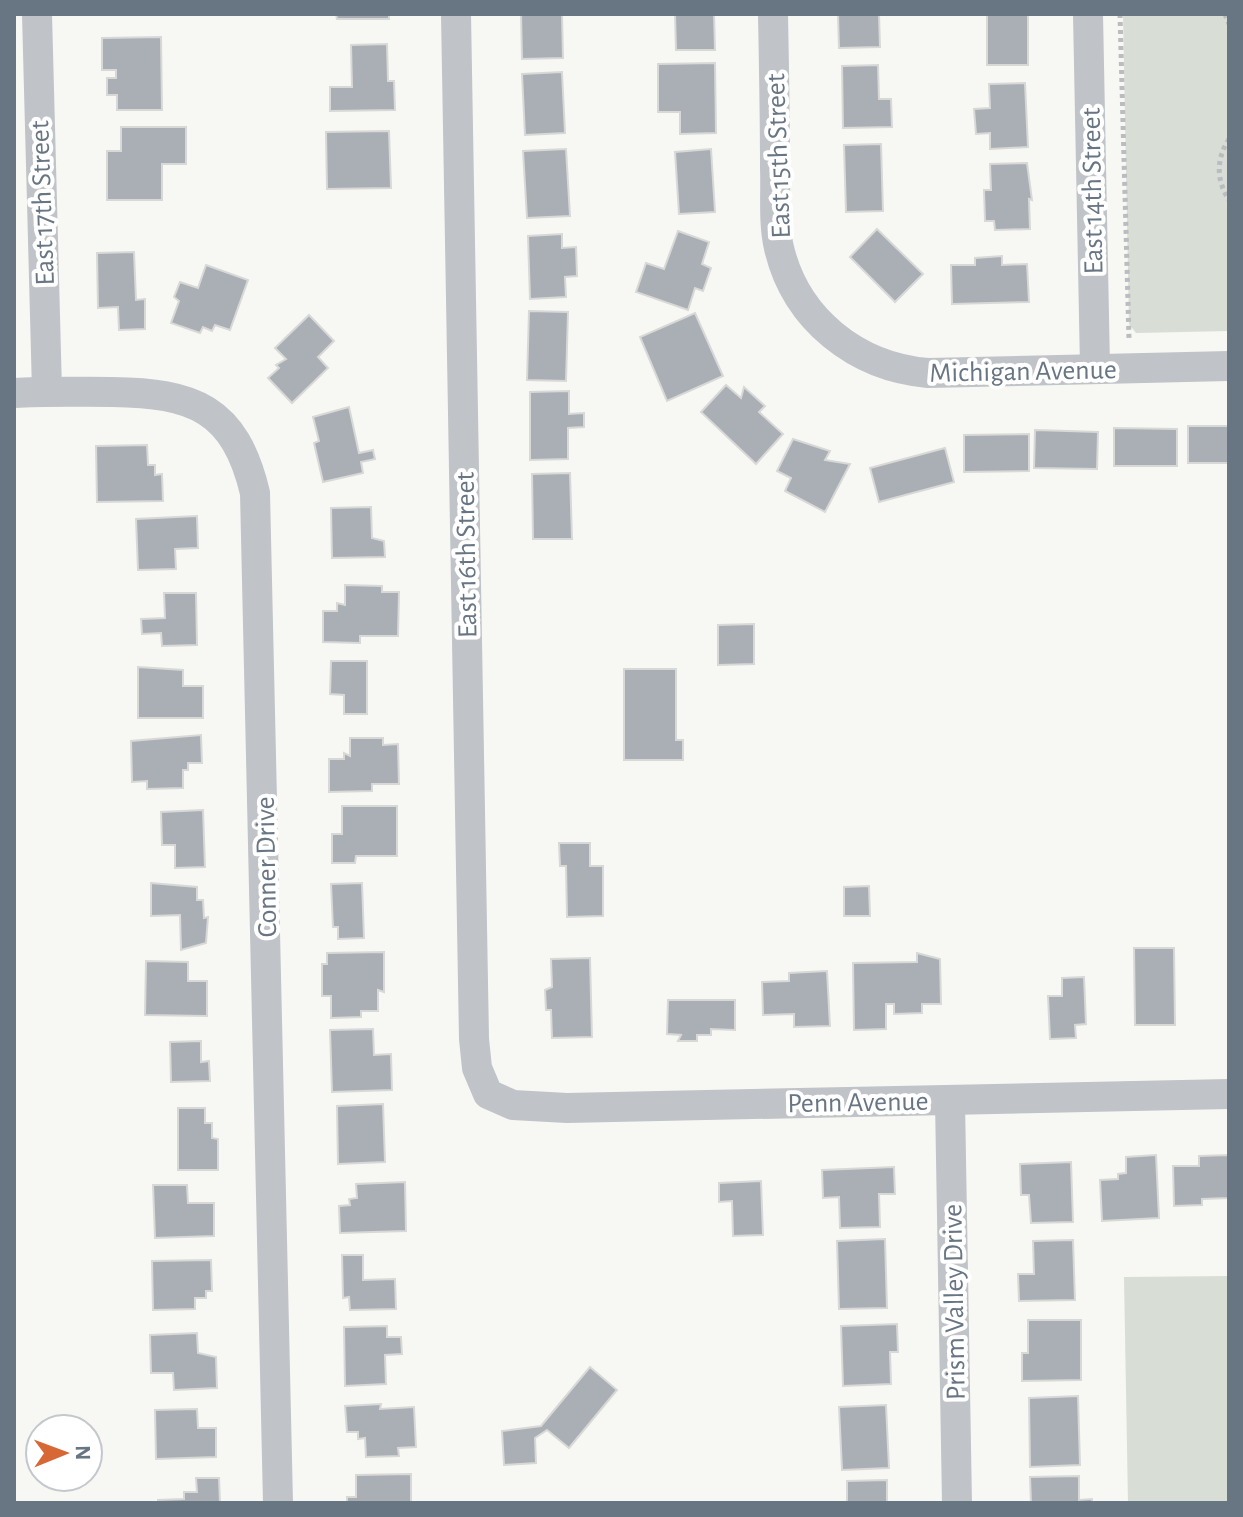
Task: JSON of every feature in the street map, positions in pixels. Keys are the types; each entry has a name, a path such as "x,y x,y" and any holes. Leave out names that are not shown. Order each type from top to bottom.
{"street":[{"name":"East 17th Street","path":"37,14 47,391"},
{"name":"East 16th Street","path":"456,14 474,1039 477,1068 488,1094"},
{"name":"East 15th Street","path":"773,14 778,245 795,289 828,332"},
{"name":"East 14th Street","path":"1088,14 1095,367"},
{"name":"Michigan Avenue","path":"828,332 875,362 902,371 971,373 1095,367 1229,366"},
{"name":"Conner Drive","path":"14,393 159,393 206,409 232,435 248,464 255,493 278,1503"},
{"name":"Penn Avenue","path":"488,1094 513,1105 567,1108 1229,1094"},
{"name":"Prism Valley Drive","path":"950,1101 957,1503"}],"path":[{"path":"1120,14 1127,338 1141,338"},
{"path":"1225,14 1229,24"},
{"path":"1229,139 1219,159 1219,171 1229,200"}],"shaded area":[{"path":"1123,14 1229,14 1229,331 1136,333 1129,324"},
{"path":"1229,1276 1229,1503 1128,1503 1124,1277"}],"building":[{"path":"336,14 389,14 389,19 337,19"},
{"path":"521,14 562,14 563,58 522,59"},
{"path":"675,14 714,14 715,50 676,50"},
{"path":"838,14 879,14 880,47 839,48"},
{"path":"987,14 1028,14 1028,65 987,65"},
{"path":"161,37 162,110 117,110 117,95 107,95 107,78 116,78 116,70 102,70 102,38"},
{"path":"387,44 388,81 394,81 395,110 330,111 330,87 352,87 351,45"},
{"path":"715,63 716,133 680,134 680,112 658,112 658,64"},
{"path":"878,65 879,99 891,99 892,127 843,128 842,66"},
{"path":"562,72 565,133 525,135 522,74"},
{"path":"1025,83 1028,147 990,149 990,133 976,134 974,109 990,108 989,84"},
{"path":"121,127 186,127 186,164 162,164 162,200 107,200 107,151 121,151"},
{"path":"389,131 391,188 327,189 326,132"},
{"path":"881,144 883,211 846,212 844,145"},
{"path":"566,149 570,216 527,218 523,151"},
{"path":"711,149 715,212 679,214 675,152"},
{"path":"1027,163 1032,200 1029,199 1030,229 995,230 994,221 985,221 984,190 991,190 990,164"},
{"path":"877,229 923,274 895,302 850,257"},
{"path":"678,231 709,242 702,264 711,268 703,291 695,288 688,310 636,292 646,263 664,269"},
{"path":"562,234 562,248 576,247 577,276 565,277 566,297 530,299 528,236"},
{"path":"134,252 136,300 145,299 145,329 119,330 118,307 98,308 97,253"},
{"path":"1002,256 1002,265 1027,264 1029,302 952,304 951,265 975,265 975,258"},
{"path":"206,265 248,280 230,330 215,325 212,331 203,327 200,333 171,323 179,301 174,297 180,282 198,288"},
{"path":"529,311 568,312 566,381 527,380"},
{"path":"695,313 723,376 667,401 640,337"},
{"path":"309,315 334,341 318,357 328,368 292,403 268,378 279,368 276,365 286,359 275,348"},
{"path":"726,385 741,398 744,387 765,406 759,412 783,434 756,464 701,412"},
{"path":"569,391 569,414 584,413 584,427 568,428 568,459 530,460 530,392"},
{"path":"349,407 359,453 373,450 375,459 361,462 363,473 323,482 314,443 319,441 313,417"},
{"path":"1188,426 1229,426 1229,463 1188,463"},
{"path":"1114,428 1177,429 1177,466 1114,466"},
{"path":"1035,430 1098,432 1097,469 1034,468"},
{"path":"1029,434 1029,471 964,472 964,435"},
{"path":"793,439 830,451 825,460 850,464 825,512 785,491 791,478 777,471"},
{"path":"147,445 148,465 155,465 155,475 162,474 163,501 97,502 96,446"},
{"path":"945,448 954,482 879,502 870,468"},
{"path":"570,473 572,539 533,539 532,474"},
{"path":"371,507 372,538 384,541 385,557 332,558 331,508"},
{"path":"197,516 198,548 175,549 176,569 138,570 136,519"},
{"path":"345,585 382,586 382,592 399,592 398,636 360,636 360,643 323,642 323,611 337,611 337,603 345,605"},
{"path":"164,593 196,593 197,645 162,646 161,633 142,634 141,619 165,618"},
{"path":"754,624 754,664 718,665 718,625"},
{"path":"331,661 367,661 367,714 344,714 344,695 330,694"},
{"path":"138,667 183,670 183,686 203,686 203,718 138,718"},
{"path":"624,669 676,669 676,740 683,740 683,760 624,760"},
{"path":"201,735 202,763 188,763 188,770 183,770 183,788 147,789 147,781 132,782 131,741"},
{"path":"350,738 383,738 383,745 398,744 399,784 372,784 372,791 329,792 329,759 344,759 344,753 350,756"},
{"path":"342,806 397,806 397,856 356,856 355,863 332,863 332,834 342,834"},
{"path":"203,810 205,867 175,868 175,845 162,845 161,812"},
{"path":"559,843 590,843 590,866 603,866 603,916 567,917 566,866 560,866"},
{"path":"151,883 197,887 197,900 203,900 204,918 208,917 206,943 181,950 180,915 151,916"},
{"path":"362,883 364,938 338,939 338,927 333,927 331,884"},
{"path":"869,886 870,916 844,916 844,887"},
{"path":"1134,948 1174,948 1175,1025 1135,1025"},
{"path":"384,952 384,992 378,990 378,1011 361,1011 361,1017 331,1018 331,996 322,996 322,964 327,964 327,953"},
{"path":"917,953 940,959 941,1004 922,1004 922,1013 894,1014 894,1004 886,1004 886,1029 854,1030 853,963 917,962"},
{"path":"590,958 592,1037 552,1038 551,1010 546,1010 545,990 552,987 551,959"},
{"path":"146,961 188,962 188,981 207,981 207,1016 145,1015"},
{"path":"827,971 830,1026 794,1027 794,1014 763,1015 762,982 789,981 789,973"},
{"path":"1084,977 1086,1024 1075,1025 1076,1038 1050,1039 1048,996 1062,996 1062,978"},
{"path":"668,1000 735,1000 735,1030 711,1029 711,1035 697,1035 697,1041 678,1041 681,1035 667,1034"},
{"path":"373,1029 374,1055 391,1054 392,1090 332,1092 330,1030"},
{"path":"201,1041 201,1062 209,1061 210,1081 171,1082 170,1042"},
{"path":"383,1104 385,1162 338,1164 337,1106"},
{"path":"178,1108 205,1108 205,1123 212,1123 212,1138 218,1139 218,1170 178,1170"},
{"path":"1156,1155 1159,1218 1102,1221 1100,1180 1118,1179 1118,1174 1126,1173 1126,1157"},
{"path":"1229,1155 1229,1198 1202,1199 1202,1205 1174,1206 1173,1166 1199,1166 1199,1156"},
{"path":"1071,1162 1073,1222 1031,1223 1029,1195 1021,1195 1020,1164"},
{"path":"894,1167 895,1194 879,1194 880,1227 840,1228 839,1197 823,1198 822,1170"},
{"path":"761,1181 763,1235 733,1236 732,1201 719,1202 719,1183"},
{"path":"405,1182 406,1231 340,1233 339,1206 350,1205 349,1199 357,1198 356,1184"},
{"path":"153,1185 187,1185 188,1203 214,1203 214,1236 155,1238"},
{"path":"885,1239 887,1308 839,1309 837,1241"},
{"path":"1073,1240 1075,1300 1019,1301 1018,1274 1034,1274 1033,1241"},
{"path":"342,1255 363,1255 363,1280 395,1279 396,1309 350,1310 349,1297 343,1298"},
{"path":"211,1260 212,1291 206,1291 206,1298 195,1298 195,1309 153,1310 152,1261"},
{"path":"1028,1320 1081,1320 1081,1380 1022,1381 1022,1353 1028,1353"},
{"path":"897,1324 898,1352 890,1352 891,1384 843,1386 841,1326"},
{"path":"387,1326 387,1337 401,1337 402,1354 385,1355 386,1384 345,1386 344,1327"},
{"path":"197,1333 198,1353 216,1357 217,1388 174,1390 173,1373 151,1373 150,1335"},
{"path":"590,1367 617,1390 569,1448 547,1430 535,1438 536,1463 504,1465 502,1431 541,1426"},
{"path":"1078,1396 1080,1465 1030,1467 1029,1398"},
{"path":"381,1404 380,1409 414,1407 416,1447 398,1448 399,1456 366,1457 365,1438 358,1439 358,1432 347,1432 345,1406"},
{"path":"886,1405 889,1468 842,1470 839,1407"},
{"path":"197,1409 198,1428 216,1428 216,1457 156,1459 155,1410"},
{"path":"411,1474 411,1503 347,1503 347,1497 356,1497 356,1475"},
{"path":"1079,1476 1079,1500 1092,1499 1092,1503 1031,1503 1030,1477"},
{"path":"196,1478 219,1478 220,1503 158,1503 158,1500 184,1499 184,1492 197,1492"},
{"path":"887,1480 887,1503 847,1503 847,1481"}]}
